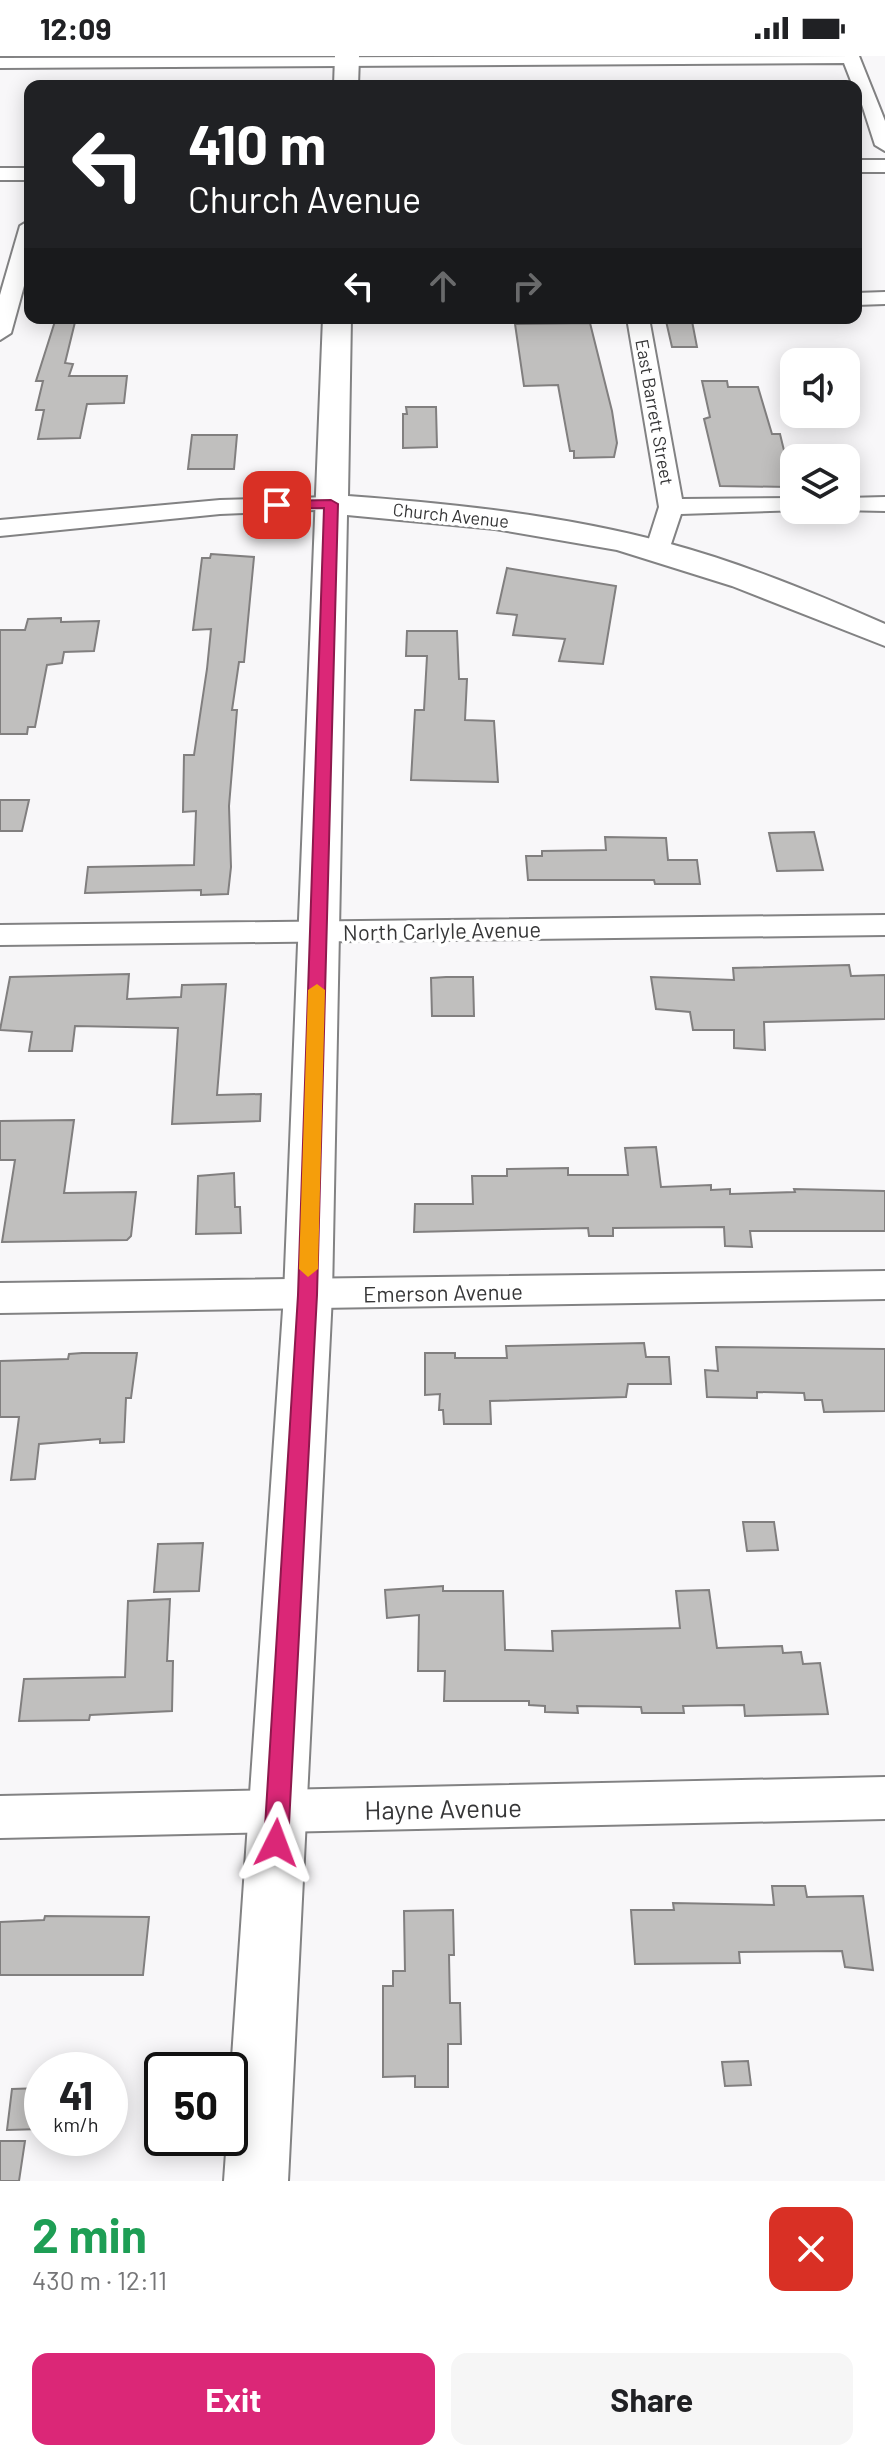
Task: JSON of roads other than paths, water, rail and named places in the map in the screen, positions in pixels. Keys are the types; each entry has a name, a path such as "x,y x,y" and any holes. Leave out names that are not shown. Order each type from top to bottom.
{"main road":[{"path":"346,80 347,58"},
{"path":"256,2181 308,1295 337,324"},
{"name":"Church Avenue","path":"331,504 496,519 577,532 658,551 742,578 885,636"}],"street":[{"path":"0,63 347,58 593,63 851,57 860,80"},
{"path":"68,80 73,60"},
{"path":"862,85 885,145"},
{"path":"862,166 885,166"},
{"path":"0,174 24,174"},
{"path":"0,333 3,308 24,244"},
{"path":"862,299 885,298"},
{"path":"3,308 24,308"},
{"name":"East Barrett Street","path":"639,324 671,507"},
{"name":"Church Avenue","path":"0,528 220,507 331,504"},
{"path":"860,505 885,504"},
{"path":"658,551 671,507 780,505"},
{"name":"North Carlyle Avenue","path":"0,935 885,925"},
{"name":"Emerson Avenue","path":"0,1298 885,1285"},
{"name":"Hayne Avenue","path":"0,1817 885,1798"}]}
